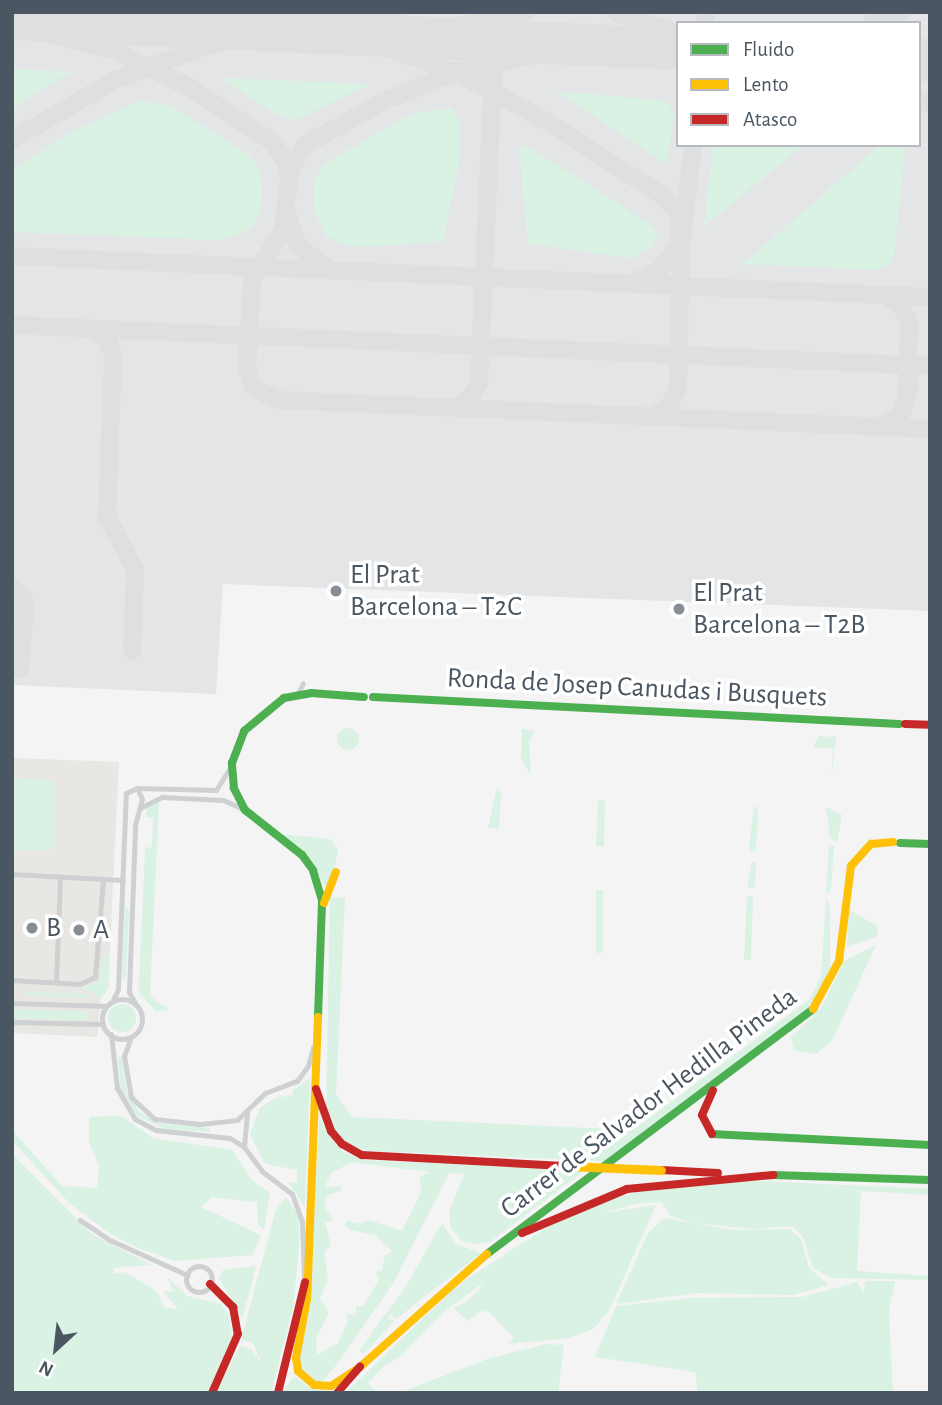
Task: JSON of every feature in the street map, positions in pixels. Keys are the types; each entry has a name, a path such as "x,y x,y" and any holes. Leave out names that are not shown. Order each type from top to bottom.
{"main road":[{"name":"Ronda de Josep Canudas i Busquets","path":"232,763 237,744 252,722 284,698 297,695 930,725"},
{"path":"232,763 234,788 245,810 308,862 318,882 322,908 316,1087 298,1371 309,1383 326,1387 360,1367"},
{"name":"Carrer de Salvador Hedilla Pineda","path":"360,1367 418,1310 488,1254 720,1081 817,1004 839,961 851,866 871,844 930,844"},
{"path":"322,908 336,873"},
{"path":"720,1081 702,1111 704,1124 712,1134 930,1145"},
{"path":"316,1087 331,1131 342,1144 362,1154 568,1166 930,1180"},
{"path":"488,1254 561,1214 627,1189 674,1181 773,1175"},
{"path":"278,1393 305,1282"},
{"path":"211,1284 233,1307 238,1334 212,1393"},
{"path":"337,1393 360,1367"}],"street":[{"path":"297,695 303,683"},
{"path":"103,1024 118,989 126,793 137,789 216,790 232,763"},
{"path":"137,789 142,799 138,811 128,992 142,1019 124,1056 126,1084 141,1108 155,1119 220,1125 247,1113 260,1097 304,1075 318,1027"},
{"path":"182,798 183,790"},
{"path":"138,811 155,798 223,800 245,810"},
{"path":"12,874 134,880"},
{"path":"56,982 60,877"},
{"path":"12,980 88,982 99,971 103,879"},
{"path":"12,1003 110,1004 124,999 135,1003"},
{"path":"12,1022 103,1024"},
{"path":"103,1024 111,1034 117,1088 135,1119 156,1130 230,1138 244,1147"},
{"path":"111,1034 131,1037"},
{"path":"247,1113 244,1147 251,1162 287,1187 296,1200 305,1282"},
{"path":"80,1220 110,1240 187,1275 194,1291 211,1284 211,1274 204,1267 192,1268 187,1275"}],"shaded area":[{"path":"12,12 930,12 930,611 223,584 216,694 12,685"},
{"path":"12,758 119,762 108,988 101,998 97,1037 12,1033"}],"green space":[{"path":"12,69 70,72 12,109"},
{"path":"222,78 368,85 296,120 279,116"},
{"path":"555,91 666,101 674,113 667,164"},
{"path":"140,101 171,106 248,154 259,169 262,186 260,213 253,226 233,237 215,240 12,232 12,171 75,130"},
{"path":"450,108 460,120 459,163 443,242 361,247 342,244 325,235 313,206 315,180 324,164 409,115"},
{"path":"526,145 653,226 658,234 653,246 631,258 528,244 519,149"},
{"path":"713,147 802,147 704,226"},
{"path":"878,147 903,147 905,152 894,255 888,265 875,270 743,264"},
{"path":"348,728 356,731 359,739 356,747 348,750 340,747 337,739 340,731"},
{"path":"522,729 536,731 529,740 531,775 521,760"},
{"path":"819,736 836,737 831,783 833,749 813,747"},
{"path":"12,778 49,780 55,785 56,842 50,850 12,851"},
{"path":"497,787 501,793 499,829 488,828"},
{"path":"602,799 605,802 604,847 596,846 598,802"},
{"path":"159,802 150,996 169,1010 156,1011 139,993 139,984 145,848 152,847 153,818 146,817 147,808"},
{"path":"754,806 758,808 756,850 752,852 749,849"},
{"path":"826,807 842,815 837,843 830,838"},
{"path":"281,834 330,839 338,848 335,868 326,887 304,851"},
{"path":"829,844 834,846 831,889 826,894"},
{"path":"752,861 756,863 755,888 747,887"},
{"path":"596,890 603,890 603,953 596,953"},
{"path":"747,896 753,897 751,960 744,960"},
{"path":"330,897 345,898 336,1094 352,1117 633,1130 809,1000 821,977 826,899 830,905 830,967 819,994 805,1011 605,1161 368,1151 349,1146 337,1134 326,1107"},
{"path":"125,904 129,912 126,979 122,979"},
{"path":"849,910 877,926 878,936 847,947"},
{"path":"876,945 832,1041 816,1054 794,1050 791,1038 822,1007 844,961"},
{"path":"104,954 110,955 108,988 101,998 95,998 94,992 81,988 98,981"},
{"path":"27,992 88,994 88,998 27,995"},
{"path":"122,1004 132,1008 136,1018 132,1028 122,1032 112,1028 108,1018 112,1008"},
{"path":"12,1009 87,1012 87,1021 12,1018"},
{"path":"118,1057 122,1057 127,1094 139,1111 158,1123 210,1128 209,1132 165,1129 137,1116 121,1092"},
{"path":"310,1078 305,1207 288,1183 297,1182 297,1170 265,1164 250,1134 260,1108 275,1098 292,1095 293,1090"},
{"path":"121,1116 153,1138 232,1150 252,1180 270,1193 264,1230 258,1225 257,1202 212,1197 201,1207 261,1235 253,1255 175,1261 141,1249 109,1233 69,1203 12,1140 12,1130 62,1186 97,1188 99,1165 89,1143 89,1117"},
{"path":"319,1118 342,1151 364,1160 585,1170 490,1242 480,1244 463,1242 451,1229 449,1212 464,1174 449,1173 394,1282 321,1383 302,1371 299,1356 312,1270","holes":["352,1162 430,1172 420,1177 421,1192 402,1231 369,1220 357,1224 348,1220 345,1225 350,1230 375,1235 392,1251 385,1256 382,1270 376,1272 379,1280 363,1306 356,1306 356,1316 345,1312 348,1321 338,1343 317,1355 316,1340 329,1312 320,1299 328,1279 324,1252 331,1245 325,1222 333,1221 324,1205 328,1195 341,1191 341,1186 325,1187 331,1173"]},
{"path":"12,1154 92,1234 152,1265 114,1268 113,1274 125,1272 156,1291 164,1308 178,1309 163,1291 173,1292 167,1276 187,1296 221,1304 229,1316 233,1343 208,1393 12,1393"},
{"path":"760,1181 930,1189 930,1195 861,1191 857,1271 930,1276 930,1280 831,1278 813,1268 803,1237 792,1226 754,1229 692,1223 669,1215 662,1202 639,1203 603,1213 656,1205 609,1311 593,1329 569,1338 507,1344 514,1338 489,1312 481,1311 468,1321 454,1308 468,1301 486,1281 447,1309 402,1355 383,1367 368,1383 378,1393 345,1393 458,1285 555,1222 605,1200 668,1185"},
{"path":"286,1197 299,1216 299,1250 293,1308 271,1393 216,1393 240,1346 251,1349 261,1362 253,1343 241,1340 276,1209"},
{"path":"665,1218 731,1230 790,1229 801,1239 809,1268 829,1285 793,1295 697,1293 616,1304 648,1233"},
{"path":"442,1223 456,1244 481,1253 396,1319 391,1314 387,1319 394,1320 391,1325 364,1354 359,1351 406,1286"},
{"path":"256,1266 242,1318 219,1278 223,1270"},
{"path":"865,1281 895,1281 889,1311 893,1393 698,1393 695,1372 595,1357 616,1306 691,1298 802,1297 857,1282 864,1293"},
{"path":"546,1344 564,1345 558,1393 399,1393 490,1358"},
{"path":"294,1376 310,1388 331,1391 282,1393"}],"taxiway":[{"path":"70,21 194,12"},
{"path":"365,12 415,27"},
{"path":"455,407 471,398 479,382 496,12"},
{"path":"354,33 434,31 526,12"},
{"path":"615,12 676,33"},
{"path":"705,21 706,12"},
{"path":"877,21 901,12"},
{"path":"12,23 117,52 191,88 273,142 286,162 289,178"},
{"path":"12,140 115,80 197,49 269,30"},
{"path":"289,31 384,47 455,72 536,115 663,196 680,216 679,243 660,270 636,281"},
{"path":"453,35 519,42"},
{"path":"624,46 559,50 455,72 382,102 305,145 290,170 283,230 252,279 247,369 255,389 279,400 930,429"},
{"path":"637,47 676,48"},
{"path":"921,100 930,104"},
{"path":"650,416 669,407 678,388 681,247 693,147"},
{"path":"288,216 298,246 328,268"},
{"path":"12,256 930,297"},
{"path":"885,296 902,307 909,323 907,396"},
{"path":"12,325 930,366"},
{"path":"89,329 106,338 113,354 107,516 135,570 132,651"},
{"path":"880,426 901,415 910,385"},
{"path":"12,587 23,597 25,604 20,669"}],"runway":[{"path":"12,19 676,49"},
{"path":"921,60 930,60"}],"traffic: fast":[{"path":"318,1017 322,900 313,870 302,855 245,810 234,788 232,763 244,731 284,698 311,693 364,697"},
{"path":"373,697 899,724"},
{"path":"900,843 930,844"},
{"path":"487,1254 813,1009"},
{"path":"712,1134 930,1145"},
{"path":"773,1175 930,1180"}],"traffic: slow":[{"path":"813,1009 839,961 851,866 871,844 893,842"},
{"path":"324,903 336,872"},
{"path":"318,1017 307,1299 296,1358 298,1371 314,1385 331,1386 360,1367 487,1254"},
{"path":"568,1166 661,1170"}],"traffic: jam":[{"path":"905,724 930,725"},
{"path":"316,1089 331,1131 342,1144 362,1155 568,1166"},
{"path":"712,1134 702,1115 713,1090"},
{"path":"661,1170 718,1173"},
{"path":"522,1233 627,1189 773,1175"},
{"path":"278,1393 305,1282"},
{"path":"210,1284 233,1307 238,1334 212,1393"},
{"path":"337,1393 360,1367"}],"place":[{"name":"El Prat Barcelona – T2C","path":"336,591"},
{"name":"El Prat Barcelona – T2B","path":"679,609"},
{"name":"B","path":"32,928"},
{"name":"A","path":"79,930"}]}
